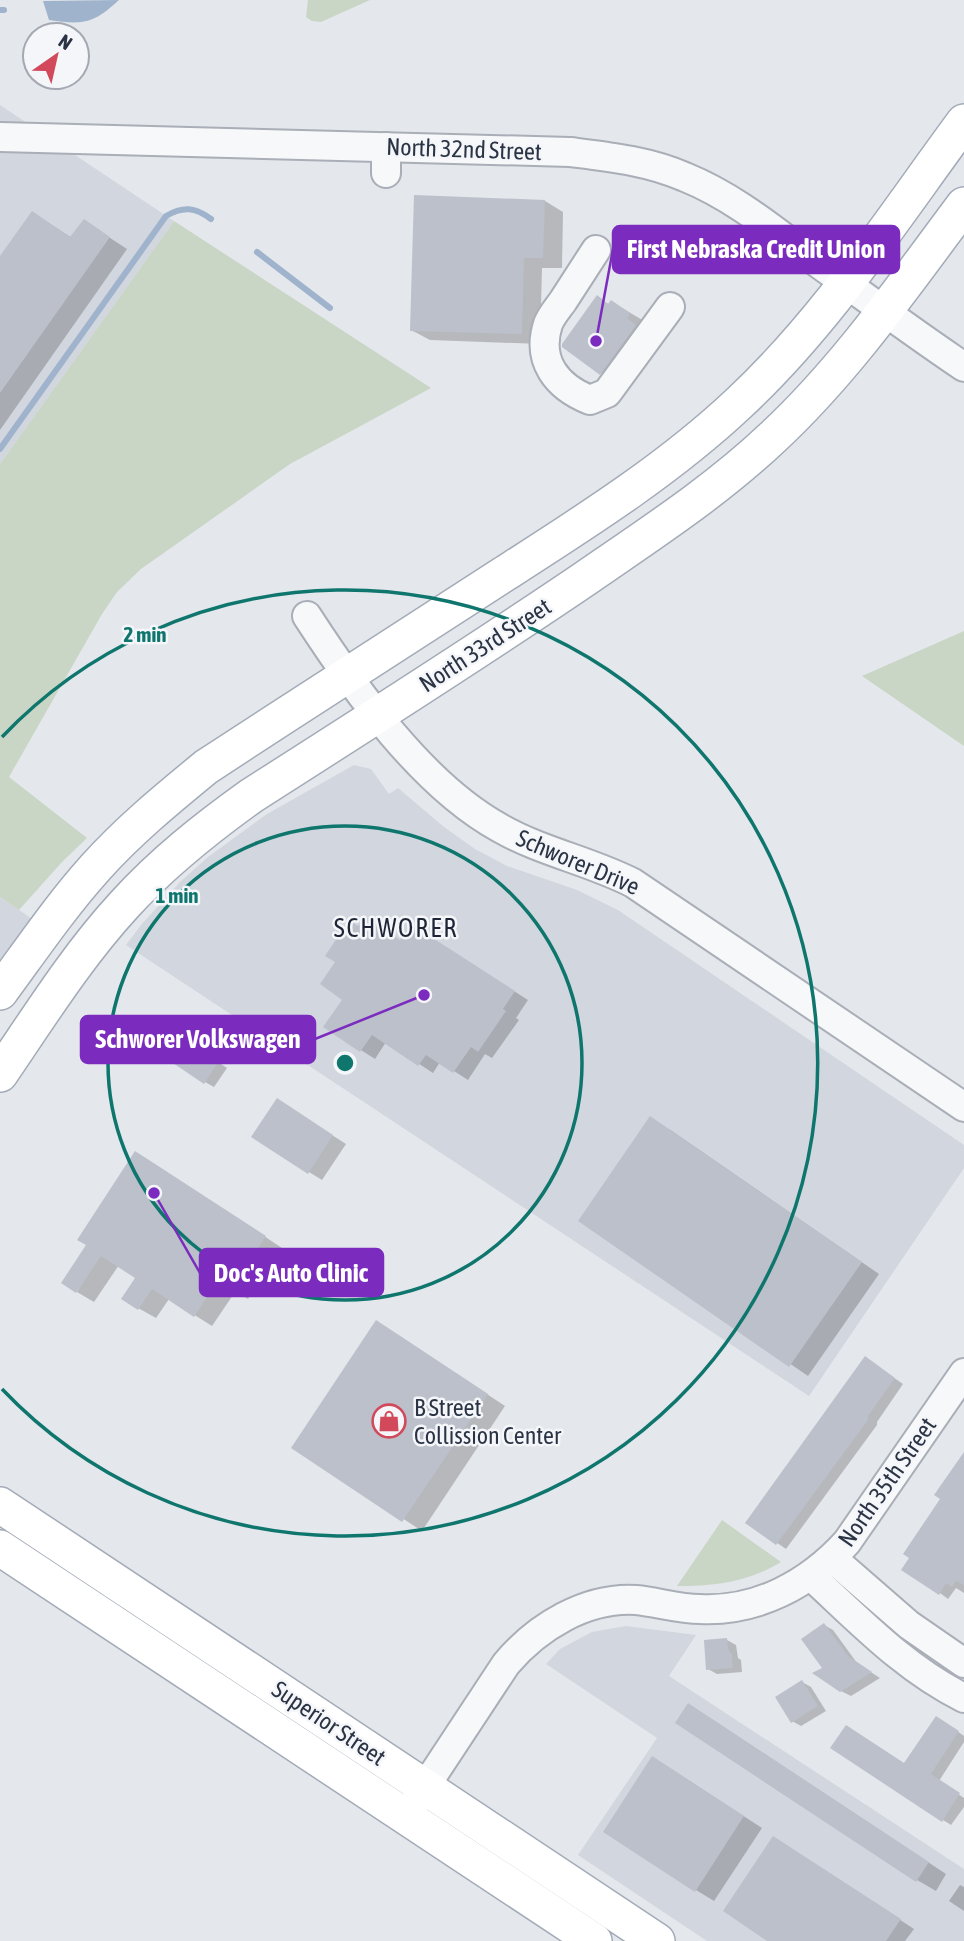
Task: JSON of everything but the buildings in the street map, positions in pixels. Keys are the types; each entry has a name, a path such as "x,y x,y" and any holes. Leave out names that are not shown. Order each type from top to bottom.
{"main road":[{"name":"North 33rd Street","path":"0,992 96,868 166,800 206,767 554,542 670,461 738,404 802,339 964,122"},
{"name":"North 33rd Street","path":"4,1069 91,944 151,877 210,825 632,547 736,470 798,413 844,361 964,205"},
{"path":"4,1069 29,1011 31,990 27,955"},
{"name":"Superior Street","path":"0,1505 657,1941"},
{"name":"Superior Street","path":"0,1548 594,1941"}],"street":[{"name":"North 32nd Street","path":"0,137 46,136 386,160 570,152 655,165 728,198 964,367"},
{"path":"596,250 549,323 545,344 548,365 561,384 590,400 607,393 670,307"},
{"name":"Schworer Drive","path":"307,616 379,715 438,783 476,814 525,841 593,864 633,883 964,1107"},
{"name":"North 35th Street","path":"404,1817 518,1649 564,1618 596,1604 615,1600 637,1600 699,1609 743,1605 770,1597 822,1567 847,1542 964,1373"},
{"path":"822,1567 964,1663"},
{"path":"822,1567 884,1645 926,1677 964,1698"}],"shaded area":[{"path":"0,105 174,221 0,464"},
{"path":"354,765 371,769 389,794 398,788 475,849 507,866 577,890 618,910 964,1145 964,1168 809,1396 126,945 181,881 208,857 267,814"},
{"path":"0,897 38,923 0,976"},
{"path":"626,1626 696,1635 669,1676 964,1869 964,1941 707,1941 578,1855 657,1738 546,1664 560,1649 592,1632"}],"green space":[{"path":"308,0 370,0 321,22 306,17"},
{"path":"174,221 431,388 290,464 141,569 117,592 9,777 87,838 19,910 0,897 0,464"},
{"path":"964,631 964,746 862,676"},
{"path":"722,1520 781,1562 731,1582 677,1586"}],"water":[{"path":"119,0 102,14 87,21 49,20 43,1"}],"waterway":[{"path":"0,449 166,216 189,209 211,219"},
{"path":"257,252 330,308"}],"place":[{"name":"First Nebraska Credit Union","path":"596,341"},
{"name":"Schworer Volkswagen","path":"424,995"},
{"name":"Doc's Auto Clinic","path":"154,1193"},
{"name":"B Street Collission Center","path":"389,1421"}],"district":[{"name":"SCHWORER","path":"396,928"}]}
